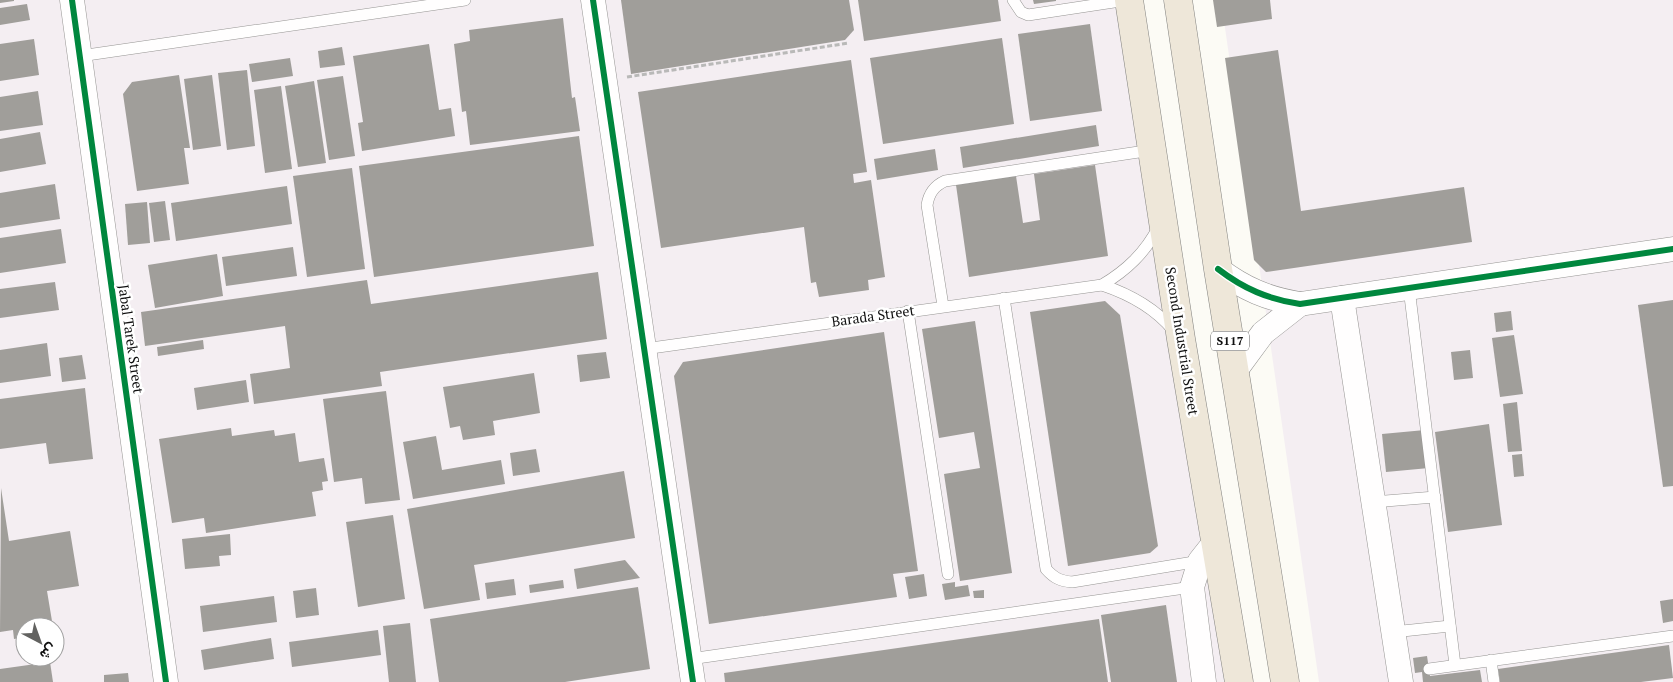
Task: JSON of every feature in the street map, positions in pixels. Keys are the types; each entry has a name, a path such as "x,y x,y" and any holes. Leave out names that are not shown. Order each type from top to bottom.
{"main road":[{"name":"Second Industrial Street","path":"1128,0 1181,339 1208,551 1239,682"},
{"name":"S117","path":"1178,0 1218,269 1285,682"}],"street":[{"name":"Jabal Tarek Street","path":"72,0 166,682"},
{"path":"593,0 693,682"},
{"path":"1218,269 1236,283 1256,294 1300,304 1673,249"},
{"path":"1342,298 1393,632 1405,675"},
{"path":"1235,372 1263,333 1300,304"},
{"path":"1204,682 1192,587 1208,551"}],"lane":[{"path":"80,56 465,0"},
{"path":"1013,0 1021,12 1028,14 1128,0"},
{"path":"943,306 927,205 928,197 938,184 945,181 1152,150"},
{"name":"Barada Street","path":"644,349 1102,285 1121,274 1138,258 1152,240 1162,219"},
{"name":"Barada Street","path":"1102,285 1129,296 1154,310 1181,339"},
{"path":"1409,288 1455,665"},
{"path":"1004,298 1046,569 1053,577 1062,581 1072,582 1208,551"},
{"path":"908,311 948,574"},
{"path":"1373,502 1435,497"},
{"path":"690,659 1192,587"},
{"path":"1393,632 1450,626"},
{"path":"1429,668 1673,636"},
{"path":"1492,660 1494,682"}],"path":[{"path":"604,81 850,43"}],"shaded area":[{"path":"0,0 1117,0 1228,682 0,682"},
{"path":"1221,0 1673,0 1673,682 1319,682"}],"building":[{"path":"0,0 14,0 14,1 0,3"},
{"path":"621,0 849,0 854,30 845,40 631,74"},
{"path":"858,0 998,0 1001,21 864,41"},
{"path":"1033,0 1056,0 1056,1 1034,4"},
{"path":"1213,0 1270,0 1272,19 1217,27"},
{"path":"27,4 30,20 0,25 0,8"},
{"path":"563,18 572,98 575,97 580,131 470,145 466,111 462,112 454,44 470,41 469,30"},
{"path":"1090,24 1102,111 1030,121 1018,34"},
{"path":"1002,38 1014,124 883,144 870,58"},
{"path":"34,39 39,75 0,81 0,44"},
{"path":"429,44 439,110 451,108 455,136 362,151 358,123 363,122 353,56"},
{"path":"342,47 345,65 320,68 318,51"},
{"path":"1278,50 1301,211 1464,187 1472,242 1266,272 1254,260 1225,58"},
{"path":"290,58 293,76 252,82 249,64"},
{"path":"851,60 867,172 853,174 854,183 871,180 885,277 868,280 869,290 819,297 816,282 811,283 804,227 661,248 638,92"},
{"path":"247,70 255,146 227,150 218,73"},
{"path":"179,75 190,148 184,148 189,184 137,191 123,94 132,82"},
{"path":"212,75 221,146 193,150 184,79"},
{"path":"343,76 355,156 329,160 317,80"},
{"path":"314,81 326,163 298,167 285,86"},
{"path":"281,86 292,169 265,173 254,90"},
{"path":"38,91 43,125 0,131 0,97"},
{"path":"1096,125 1099,146 963,168 960,147"},
{"path":"40,132 46,164 0,172 0,139"},
{"path":"579,136 594,246 374,277 359,166"},
{"path":"935,149 938,170 877,180 874,159"},
{"path":"1095,165 1108,256 969,277 956,185 1016,176 1023,223 1040,220 1034,174"},
{"path":"352,168 365,269 307,277 293,176"},
{"path":"55,184 60,219 0,228 0,193"},
{"path":"287,186 292,224 176,241 171,203"},
{"path":"165,201 170,240 154,242 149,203"},
{"path":"147,202 150,243 128,245 125,204"},
{"path":"61,229 66,263 0,273 0,238"},
{"path":"293,247 297,276 226,286 222,257"},
{"path":"217,254 223,296 155,308 148,265"},
{"path":"598,272 607,339 380,372 382,386 254,404 250,374 290,368 285,326 145,346 141,312 367,280 371,304"},
{"path":"55,282 59,310 0,318 0,289"},
{"path":"1673,300 1673,486 1663,487 1638,305"},
{"path":"1105,301 1120,315 1158,546 1150,553 1068,566 1030,312"},
{"path":"1511,311 1513,330 1496,332 1494,313"},
{"path":"975,321 1012,573 960,581 944,474 980,468 974,432 939,438 922,329"},
{"path":"884,332 918,571 893,574 897,597 709,624 674,376 683,362"},
{"path":"1514,335 1523,394 1500,397 1492,338"},
{"path":"203,340 204,349 158,356 157,347"},
{"path":"47,343 51,376 0,383 0,350"},
{"path":"1470,350 1473,378 1454,380 1451,352"},
{"path":"606,352 610,378 580,382 577,355"},
{"path":"82,355 86,379 62,382 59,358"},
{"path":"534,373 540,413 493,421 495,435 463,440 460,426 450,428 443,387"},
{"path":"246,380 249,402 197,410 194,388"},
{"path":"85,388 93,459 49,464 46,443 0,449 0,399"},
{"path":"386,391 400,500 365,504 362,478 334,482 323,399"},
{"path":"1517,402 1522,451 1508,452 1503,404"},
{"path":"1489,424 1502,525 1448,532 1435,432"},
{"path":"231,428 232,436 274,430 275,436 295,433 299,462 324,458 328,481 322,482 323,490 312,492 316,516 206,533 204,518 172,523 159,439"},
{"path":"1425,430 1429,468 1386,472 1382,434"},
{"path":"436,436 442,470 501,460 505,484 413,499 403,442"},
{"path":"536,449 540,472 513,476 510,453"},
{"path":"1522,454 1524,476 1514,477 1512,455"},
{"path":"624,471 635,538 474,565 480,600 424,609 407,509"},
{"path":"1,488 9,541 70,531 79,586 47,591 51,617 15,617 15,639 13,630 0,632"},
{"path":"393,515 405,599 358,607 346,522"},
{"path":"230,534 231,555 219,556 220,566 185,569 182,539"},
{"path":"625,560 640,578 577,589 574,569"},
{"path":"924,574 927,596 909,599 905,577"},
{"path":"514,579 516,595 487,599 485,583"},
{"path":"563,580 564,588 530,593 529,585"},
{"path":"955,582 955,587 968,585 970,596 945,600 942,584"},
{"path":"638,587 650,669 565,682 439,682 430,619"},
{"path":"316,588 319,615 296,618 293,591"},
{"path":"984,590 984,598 974,598 973,591"},
{"path":"274,596 277,622 203,632 200,606"},
{"path":"1673,599 1673,621 1663,623 1660,601"},
{"path":"1166,605 1177,682 1111,682 1101,615"},
{"path":"1099,619 1108,682 725,682 724,673"},
{"path":"410,623 416,682 389,682 383,626"},
{"path":"378,630 381,655 292,667 289,642"},
{"path":"271,638 274,659 204,670 201,650"},
{"path":"1669,645 1673,678 1641,682 1500,682 1498,669"},
{"path":"1427,656 1430,676 1480,670 1482,682 1423,682 1422,672 1415,673 1413,658"},
{"path":"15,667 51,667 53,682 0,682 0,669"},
{"path":"128,673 129,682 104,682 104,675"}],"cycle path":[{"path":"72,0 166,682"},
{"path":"593,0 693,682"},
{"path":"1218,269 1247,288 1277,299 1300,304 1673,249"}]}
